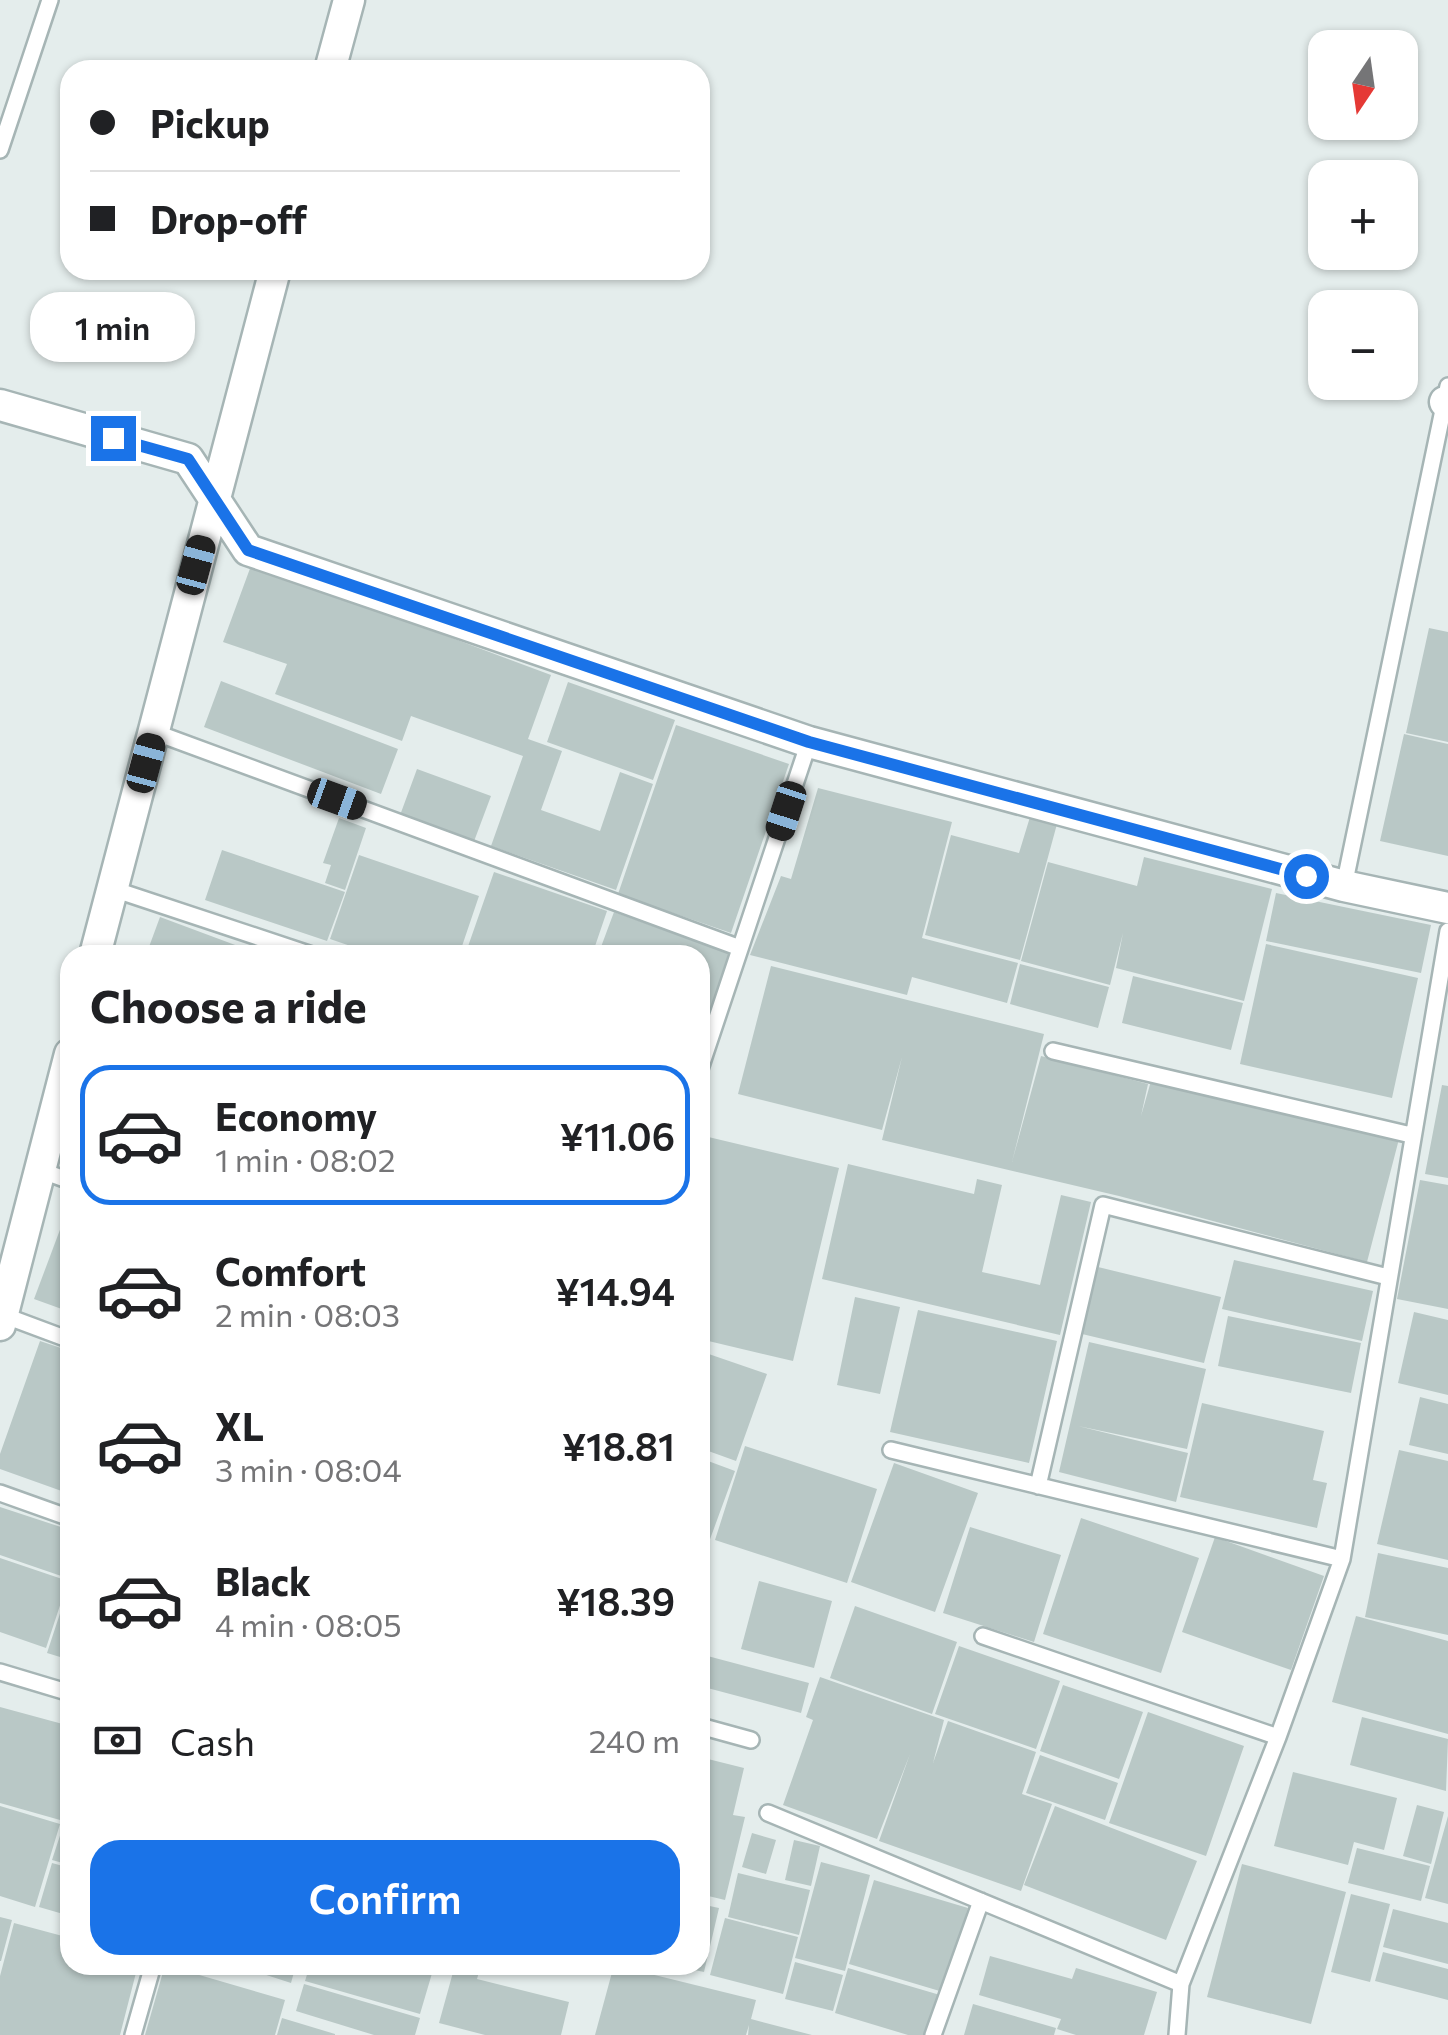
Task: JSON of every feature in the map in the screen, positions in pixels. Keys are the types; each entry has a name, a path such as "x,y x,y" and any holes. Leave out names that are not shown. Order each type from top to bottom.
{"street":[{"path":"333,60 349,0"},
{"path":"98,945 272,280"},
{"path":"0,405 188,459 248,550 809,742 1344,886 1448,908"},
{"path":"1,1320 60,1093"}],"lane":[{"path":"0,150 50,0"},
{"path":"1344,886 1447,397"},
{"path":"154,732 740,948"},
{"path":"710,1039 809,742"},
{"path":"112,889 282,945"},
{"path":"1177,2035 1181,1984 1278,1737 1342,1558 1448,931"},
{"path":"1053,1051 1411,1134"},
{"path":"40,1170 60,1177"},
{"path":"1038,1486 1103,1205 1388,1277"},
{"path":"1,1320 60,1337"},
{"path":"891,1450 1342,1558"},
{"path":"0,1493 60,1514"},
{"path":"983,1636 1278,1737"},
{"path":"0,1672 60,1690"},
{"path":"710,1729 751,1740"},
{"path":"768,1813 1181,1984"},
{"path":"932,2035 981,1901"},
{"path":"133,2035 150,1975"}],"building":[{"path":"252,563 551,675 528,739 562,751 541,810 600,831 620,772 653,784 616,890 491,846 523,756 411,716 402,741 275,694 287,664 223,642"},
{"path":"1429,628 1448,632 1448,742 1406,733"},
{"path":"221,681 398,749 381,794 204,727"},
{"path":"568,682 675,720 653,780 547,742"},
{"path":"676,725 789,764 731,933 618,894"},
{"path":"1404,734 1448,744 1448,856 1380,841"},
{"path":"417,769 491,796 473,844 399,818"},
{"path":"818,788 952,822 922,938 1018,963 1007,1003 912,977 907,995 750,955 781,876 791,879"},
{"path":"1030,817 1057,824 1020,960 925,935 951,835 1019,853"},
{"path":"339,818 366,828 345,890 325,883 331,865 323,863"},
{"path":"222,850 345,892 327,941 205,900"},
{"path":"359,855 479,896 462,945 348,945 330,939"},
{"path":"1144,857 1272,889 1244,1001 1116,968 1123,933 1110,985 1021,961 1048,862 1137,886"},
{"path":"494,872 607,911 595,945 468,945"},
{"path":"1276,893 1431,925 1421,973 1266,941"},
{"path":"614,912 705,945 602,945"},
{"path":"160,917 235,945 150,945"},
{"path":"1266,944 1418,978 1392,1098 1240,1064"},
{"path":"710,947 733,955 710,1017"},
{"path":"1020,964 1109,987 1098,1028 1010,1004"},
{"path":"771,966 1044,1034 1012,1162 1041,1056 1148,1084 1141,1116 1153,1074 1399,1139 1367,1262 1119,1196 882,1140 902,1057 882,1130 738,1094"},
{"path":"1133,976 1243,1003 1231,1050 1122,1023"},
{"path":"1442,1085 1448,1086 1448,1178 1425,1174"},
{"path":"710,1137 839,1168 793,1361 710,1341"},
{"path":"848,1164 974,1194 977,1179 1002,1185 982,1272 1040,1285 1061,1195 1091,1202 1060,1335 822,1279"},
{"path":"1420,1180 1448,1185 1448,1309 1397,1299"},
{"path":"60,1230 60,1308 34,1299"},
{"path":"1234,1260 1373,1291 1362,1341 1222,1309"},
{"path":"1098,1267 1221,1297 1204,1363 1082,1334"},
{"path":"855,1297 900,1307 880,1394 837,1385"},
{"path":"918,1310 1057,1341 1029,1463 890,1432"},
{"path":"1414,1312 1448,1320 1448,1395 1398,1383"},
{"path":"1228,1316 1361,1343 1351,1393 1218,1366"},
{"path":"40,1341 60,1348 60,1490 0,1469 0,1454"},
{"path":"1089,1342 1206,1369 1187,1449 1078,1426 1188,1453 1176,1502 1059,1472"},
{"path":"710,1354 767,1374 736,1461 710,1452"},
{"path":"1420,1397 1448,1404 1448,1454 1409,1445"},
{"path":"1202,1403 1324,1431 1313,1480 1327,1483 1317,1528 1180,1497"},
{"path":"745,1446 877,1489 847,1583 715,1540"},
{"path":"1399,1450 1448,1461 1448,1560 1377,1544"},
{"path":"710,1462 735,1471 710,1539"},
{"path":"894,1463 978,1493 935,1612 851,1582"},
{"path":"0,1507 60,1527 60,1576 0,1555"},
{"path":"1081,1518 1199,1558 1161,1673 1043,1634"},
{"path":"970,1527 1061,1555 1034,1642 943,1613"},
{"path":"1215,1537 1324,1576 1291,1670 1182,1632"},
{"path":"1378,1553 1448,1568 1448,1635 1365,1617"},
{"path":"0,1558 60,1578 60,1605 46,1648 0,1632"},
{"path":"759,1581 832,1601 814,1668 741,1649"},
{"path":"855,1606 957,1642 932,1714 830,1678"},
{"path":"60,1613 60,1657 47,1653"},
{"path":"1356,1616 1448,1641 1448,1734 1332,1702"},
{"path":"959,1646 1060,1681 1036,1749 935,1714"},
{"path":"710,1657 809,1683 801,1713 710,1689"},
{"path":"820,1677 944,1720 933,1763 948,1721 1036,1752 1022,1794 1052,1804 1021,1891 879,1841 910,1754 877,1839 783,1805 813,1720 806,1717"},
{"path":"1063,1685 1143,1712 1119,1779 1040,1751"},
{"path":"0,1707 60,1723 60,1820 0,1803"},
{"path":"1148,1712 1244,1746 1206,1856 1109,1823"},
{"path":"1362,1717 1448,1739 1446,1791 1350,1765"},
{"path":"1040,1755 1118,1783 1105,1820 1026,1793"},
{"path":"710,1760 744,1768 733,1815 745,1817 725,1900 710,1896"},
{"path":"1293,1772 1397,1798 1384,1850 1354,1842 1348,1865 1274,1846"},
{"path":"1417,1805 1444,1812 1431,1864 1403,1856"},
{"path":"0,1806 60,1824 35,1907 0,1896"},
{"path":"1055,1806 1197,1861 1166,1940 1024,1885"},
{"path":"1448,1816 1448,1904 1425,1898"},
{"path":"752,1833 776,1840 766,1874 742,1867"},
{"path":"60,1836 60,1862 52,1860"},
{"path":"794,1840 820,1846 811,1886 785,1880"},
{"path":"1357,1848 1430,1866 1421,1901 1348,1883"},
{"path":"821,1862 870,1875 845,1971 795,1958"},
{"path":"52,1863 60,1865 60,1913 39,1907"},
{"path":"1242,1864 1346,1892 1311,2024 1207,1997"},
{"path":"738,1873 810,1890 799,1935 728,1917"},
{"path":"874,1880 968,1908 943,1992 849,1964"},
{"path":"1351,1894 1390,1904 1370,1982 1331,1972"},
{"path":"710,1906 719,1908 710,1946"},
{"path":"1393,1909 1448,1923 1448,1964 1383,1947"},
{"path":"0,1917 12,1920 1,1961 0,1961"},
{"path":"725,1918 798,1937 783,1994 710,1975"},
{"path":"14,1923 60,1935 60,1975 135,1975 120,2035 0,2035 0,1976"},
{"path":"1383,1952 1448,1969 1448,2000 1375,1981"},
{"path":"990,1956 1072,1979 1076,1968 1157,1992 1144,2035 1076,2035 1057,2029 1061,2019 979,1995"},
{"path":"795,1962 843,1975 833,2011 785,1999"},
{"path":"848,1968 940,1995 928,2035 908,2035 835,2013"},
{"path":"162,1975 199,1975 285,2000 275,2035 145,2035"},
{"path":"266,1975 293,1975 291,1983"},
{"path":"307,1975 432,1975 420,2014 305,1981"},
{"path":"452,1975 478,1975 477,1979 569,2002 561,2035 485,2035 439,2023"},
{"path":"611,1975 655,1975 756,2000 751,2019 812,2035 748,2035 749,2025 746,2035 595,2035"},
{"path":"304,1984 420,2018 415,2035 374,2035 296,2011"},
{"path":"973,2004 1056,2028 1054,2035 964,2035"},
{"path":"282,2018 335,2034 335,2035 277,2035"}],"route":[{"path":"113,438 188,459 248,550 809,742 1306,876"}]}
